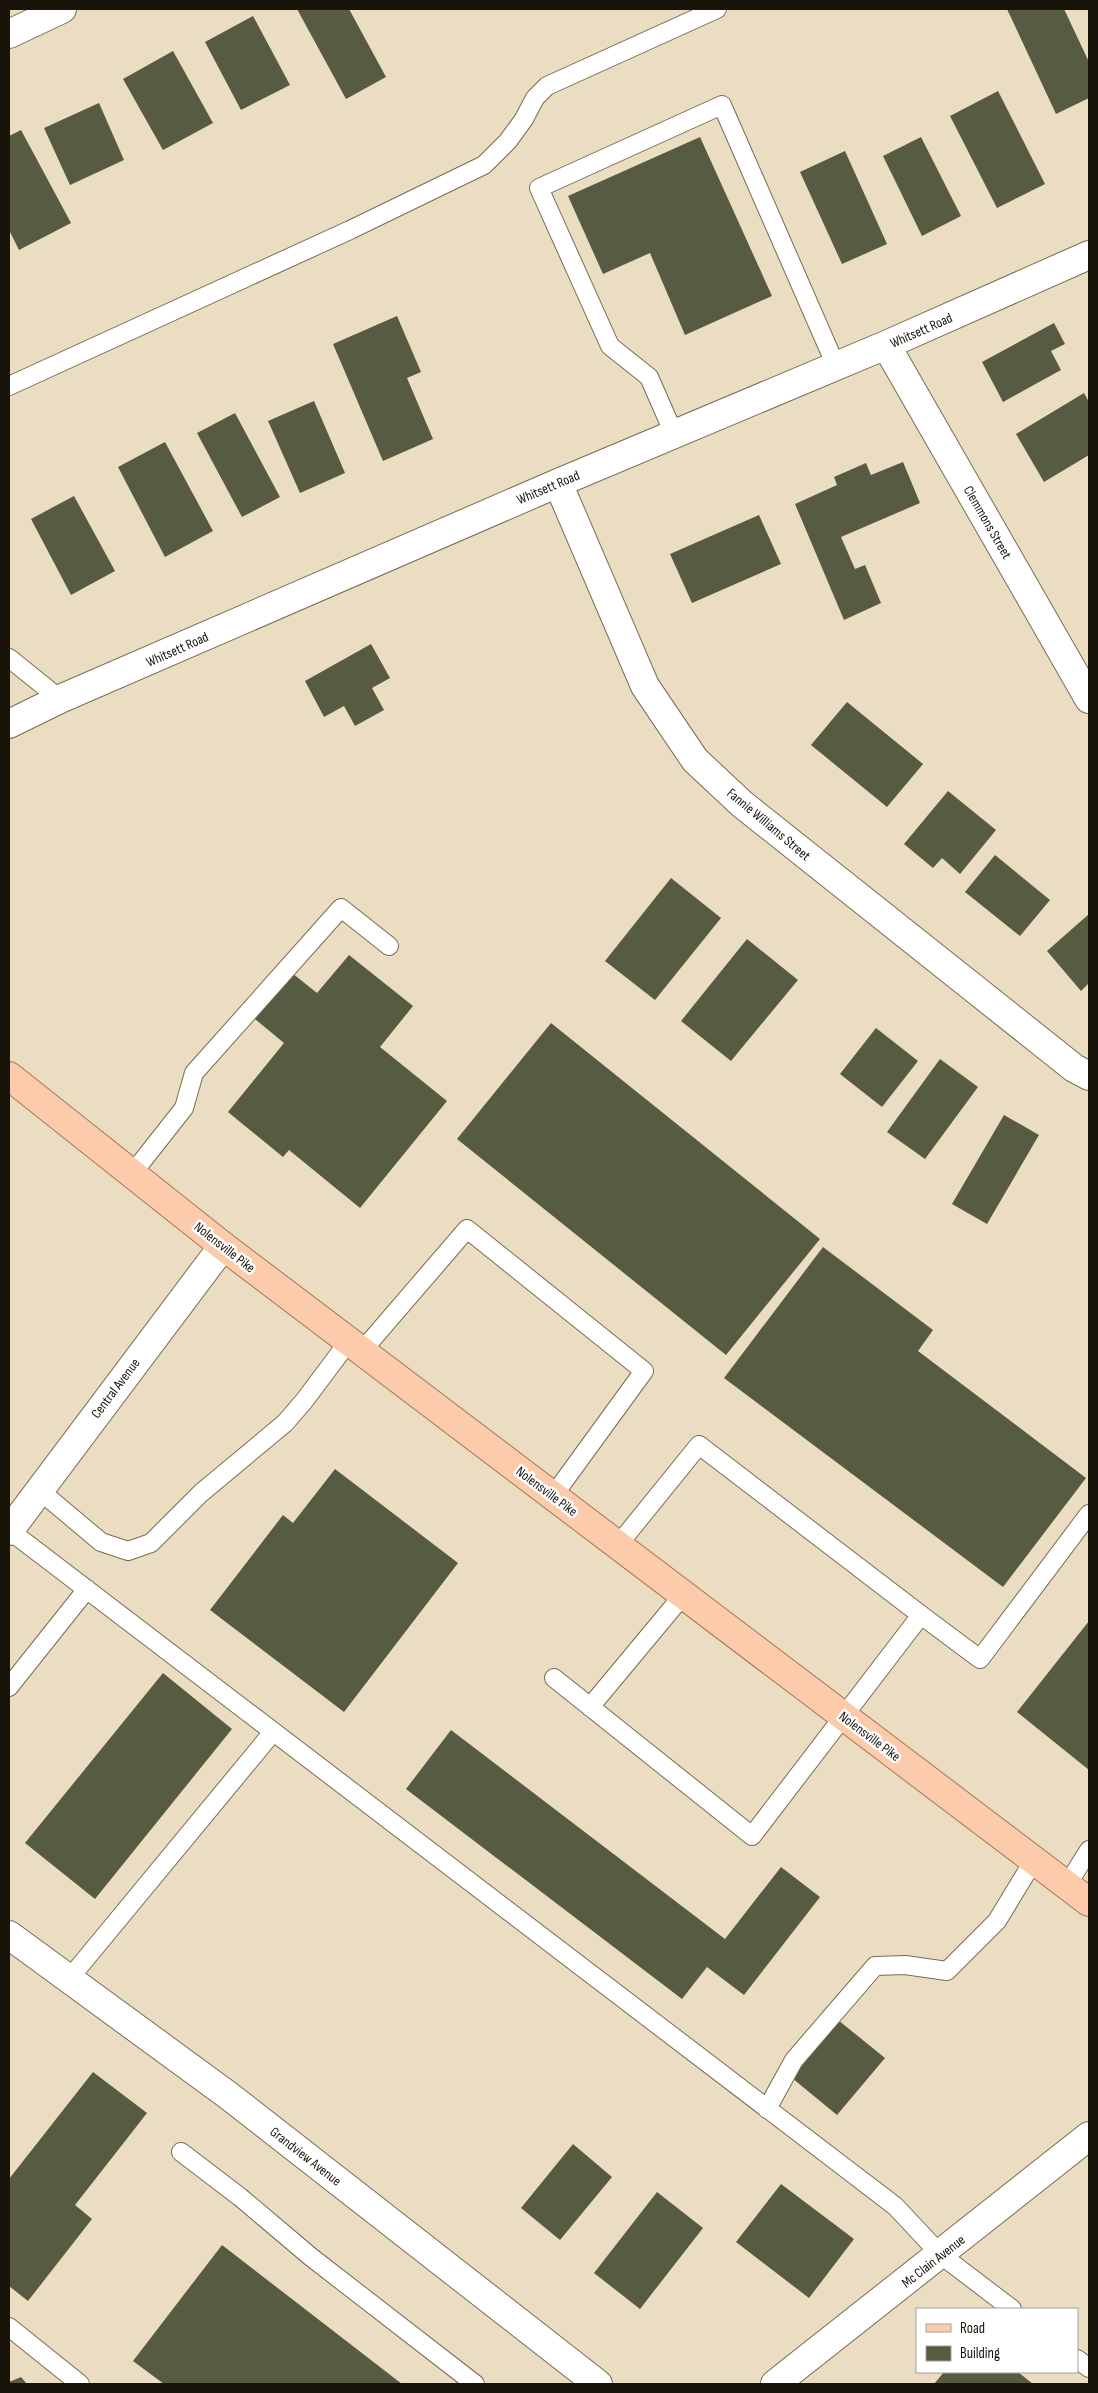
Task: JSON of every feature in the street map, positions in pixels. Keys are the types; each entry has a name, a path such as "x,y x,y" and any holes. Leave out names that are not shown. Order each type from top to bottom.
{"main road":[{"name":"Nolensville Pike","path":"10,1080 223,1246 1089,1902"}],"street":[{"path":"9,34 62,9"},
{"name":"Whitsett Road","path":"9,724 558,482 886,346 1089,255"},
{"name":"Clemmons Street","path":"886,346 1089,699"},
{"name":"Fannie Williams Street","path":"558,482 645,686 695,760 742,804 1074,1068 1089,1076"},
{"name":"Central Avenue","path":"9,1530 223,1246"},
{"name":"Grandview Avenue","path":"9,1935 229,2096 598,2384"},
{"name":"Mc Clain Avenue","path":"775,2384 941,2255 1089,2136"}],"lane":[{"path":"9,386 350,230 484,165 508,141 524,119 535,98 546,86 717,9"},
{"path":"674,434 649,377 610,346 540,188 722,105 836,366"},
{"path":"9,658 60,700"},
{"path":"132,1174 184,1108 194,1073 341,908 389,946"},
{"path":"39,1490 101,1542 128,1551 151,1543 201,1494 285,1423 355,1346 467,1229 644,1371 553,1496"},
{"path":"618,1545 699,1445 980,1659 1089,1514"},
{"path":"9,1530 895,2206 941,2255 1011,2308"},
{"path":"9,1687 87,1589"},
{"path":"590,1707 684,1594"},
{"path":"554,1678 752,1836 921,1615"},
{"path":"69,1979 273,1732"},
{"path":"1067,1885 1089,1850"},
{"path":"768,2109 794,2060 875,1966 905,1965 947,1971 997,1921 1034,1860"},
{"path":"181,2152 240,2197 311,2257 475,2384"},
{"path":"9,2327 80,2384"},
{"path":"1078,2360 1089,2368"}],"building":[{"path":"297,9 349,9 386,77 346,99"},
{"path":"1007,9 1064,9 1089,62 1089,98 1056,114"},
{"path":"253,16 290,85 241,110 205,42"},
{"path":"173,51 213,123 163,150 123,79"},
{"path":"998,91 1045,184 997,208 950,116"},
{"path":"99,103 124,160 70,185 44,128"},
{"path":"21,130 71,223 19,250 9,230 9,136"},
{"path":"700,137 772,296 685,335 650,253 603,274 568,196"},
{"path":"921,137 961,216 922,236 883,156"},
{"path":"845,151 887,244 842,264 800,172"},
{"path":"397,316 421,372 407,378 433,439 383,461 333,344"},
{"path":"1054,323 1065,344 1051,351 1061,370 1003,402 982,362"},
{"path":"1084,393 1089,402 1089,455 1044,482 1016,434"},
{"path":"314,401 345,473 300,493 268,421"},
{"path":"235,413 280,497 242,517 197,433"},
{"path":"165,442 213,531 165,557 118,467"},
{"path":"903,462 920,503 841,537 855,569 865,565 881,603 844,620 795,504 837,485 834,477 866,463 871,475"},
{"path":"74,496 115,571 71,595 31,519"},
{"path":"759,515 781,564 692,603 670,554"},
{"path":"371,644 390,678 372,688 384,710 355,726 344,706 324,717 305,681"},
{"path":"847,702 923,764 887,807 811,745"},
{"path":"948,791 996,830 960,874 942,858 933,868 904,844"},
{"path":"995,855 1050,900 1020,936 965,892"},
{"path":"671,878 721,918 655,1000 605,961"},
{"path":"1089,914 1089,983 1081,991 1047,951"},
{"path":"747,939 798,980 731,1061 681,1021"},
{"path":"349,955 413,1006 380,1047 447,1101 360,1208 289,1150 283,1157 228,1112 284,1043 255,1019 292,973 317,993"},
{"path":"551,1023 820,1239 726,1355 457,1139"},
{"path":"876,1028 918,1061 882,1107 840,1074"},
{"path":"940,1059 978,1087 925,1159 887,1132"},
{"path":"1004,1115 1039,1135 987,1224 952,1204"},
{"path":"823,1247 933,1330 918,1351 1086,1478 1003,1587 724,1378"},
{"path":"335,1469 458,1563 344,1712 210,1610 283,1515 293,1523"},
{"path":"1089,1621 1089,1770 1017,1712"},
{"path":"163,1673 232,1729 95,1899 25,1843"},
{"path":"451,1730 725,1939 781,1867 820,1897 744,1995 707,1967 682,1999 406,1789"},
{"path":"838,2020 885,2058 837,2115 792,2078"},
{"path":"93,2072 147,2113 75,2205 92,2219 28,2301 9,2286 9,2179"},
{"path":"573,2144 612,2177 560,2240 521,2208"},
{"path":"781,2184 854,2239 809,2298 736,2242"},
{"path":"657,2192 703,2228 640,2309 594,2273"},
{"path":"222,2245 402,2384 164,2384 133,2361"},
{"path":"943,2373 1019,2373 1033,2384 934,2384"},
{"path":"21,2377 27,2384 9,2384 9,2382"}]}
